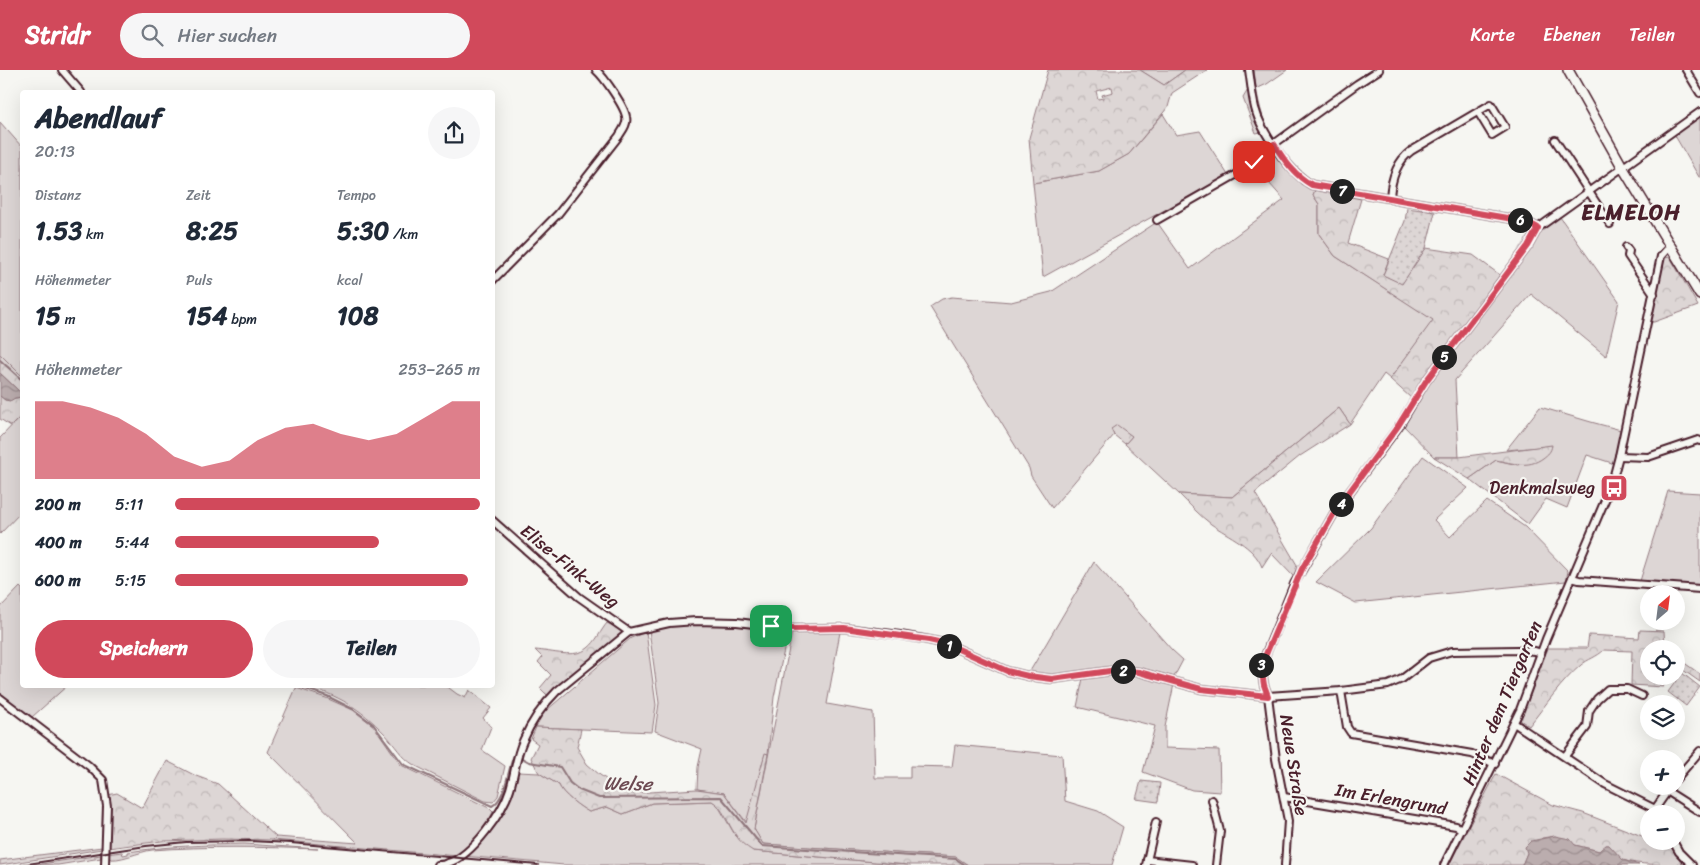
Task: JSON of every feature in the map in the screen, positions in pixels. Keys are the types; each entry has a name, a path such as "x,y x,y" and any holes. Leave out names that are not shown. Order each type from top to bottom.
{"street":[{"path":"62,70 79,90"},
{"path":"495,278 558,214 620,136 626,125 626,117 612,89 596,70"},
{"path":"1249,70 1255,109 1285,161 1302,180 1312,185 1525,221 1538,228"},
{"path":"1157,220 1246,169 1274,144 1379,70"},
{"path":"1568,70 1623,168 1700,296"},
{"path":"1686,70 1700,93"},
{"path":"1390,198 1395,172 1403,156 1491,104 1505,127 1492,134 1478,112"},
{"name":"Neue Straße","path":"1285,865 1288,821 1268,696 1261,666 1302,569 1336,510 1398,426 1426,381 1528,246 1538,228 1700,112"},
{"path":"1555,140 1610,224"},
{"path":"1670,246 1661,256 1620,456 1611,486 1572,578 1700,589"},
{"path":"1626,247 1629,251 1628,256 1654,294"},
{"path":"1620,456 1648,457 1698,440 1700,441"},
{"name":"Elise-Fink-Weg","path":"495,523 566,586 629,632"},
{"name":"Hinter dem Tiergarten","path":"1444,865 1514,723 1572,578"},
{"path":"437,865 457,859 469,850 506,800 522,742 530,725 557,691 629,632 669,623 696,620 737,622 794,629 844,628 947,644 1007,671 1028,676 1052,679 1117,670 1139,672 1201,689 1268,696 1341,691 1393,684 1429,658 1452,651 1518,650 1541,653"},
{"path":"1565,756 1587,727 1589,711 1597,699 1608,689 1627,689 1640,695"},
{"path":"1341,691 1347,727 1351,733 1472,754 1495,764"},
{"path":"0,698 89,766 103,780 107,806 105,865"},
{"path":"1514,723 1605,784 1645,805"},
{"path":"1685,768 1700,751"},
{"path":"1677,795 1700,812"},
{"name":"Im Erlengrund","path":"1284,797 1445,824 1462,829"},
{"path":"1212,800 1220,831 1216,865"},
{"path":"1156,822 1147,862 1192,865"},
{"path":"1678,850 1692,865"}],"green space":[{"path":"1048,70 1140,70 1164,85 1185,70 1207,70 1172,93 1168,107 1129,154 1099,171 1033,183 1029,138","holes":["1112,87 1113,92 1102,95 1103,98 1098,99 1096,91"]},
{"path":"1140,70 1185,70 1164,85"},
{"path":"1245,70 1254,70 1259,101 1268,131 1256,133 1243,98 1249,88"},
{"path":"1254,70 1287,70 1256,89"},
{"path":"1163,114 1176,135 1200,131 1228,175 1043,277 1033,183 1099,171 1129,154"},
{"path":"1700,116 1700,177 1699,177 1674,134"},
{"path":"0,122 20,145 20,374 0,354"},
{"path":"1272,151 1301,184 1315,190 1313,195 1319,204 1319,234 1335,256 1434,320 1390,379 1384,374 1350,424 1339,408 1232,497 1179,494 1125,444 1132,436 1111,429 1114,435 1052,508 930,307 942,299 952,297 1011,302 1051,292 1157,222 1190,269 1284,200 1254,166"},
{"path":"1315,190 1361,199 1348,243 1389,259 1383,275 1402,283 1426,248 1473,255 1500,275 1411,398 1390,379 1433,320 1335,256 1319,234 1319,204 1313,195"},
{"path":"1407,208 1435,212 1426,248 1402,284 1383,275 1405,221"},
{"path":"1560,217 1619,301 1606,356 1531,294 1455,380 1459,457 1434,457 1403,425 1427,384 1505,279 1543,229"},
{"path":"1670,257 1698,306 1651,322 1664,258"},
{"path":"0,354 20,374 20,392 0,373"},
{"path":"0,396 5,400 20,397 20,417 11,426 0,419"},
{"path":"1540,407 1621,430 1615,464 1587,455 1567,508 1546,499 1528,524 1469,479 1496,460 1518,465 1552,446 1506,450"},
{"path":"1339,408 1350,424 1300,456 1255,493 1297,565 1294,577 1271,553 1262,567 1247,547 1207,521 1179,494 1232,497"},
{"path":"20,417 20,513 0,534 0,438"},
{"path":"1117,425 1132,436 1125,444 1114,435 1111,429"},
{"path":"1552,445 1549,453 1537,461 1520,464 1496,460 1469,479 1434,457 1459,457"},
{"path":"1423,456 1468,488 1434,520 1450,537 1487,501 1525,527 1568,571 1566,581 1356,603 1316,582 1371,528"},
{"path":"1668,491 1700,493 1700,585 1640,581"},
{"path":"1094,562 1183,660 1174,677 1141,668 1124,667 1052,676 1029,673"},
{"path":"20,587 20,688 65,688 32,717 0,694 0,608"},
{"path":"719,622 788,631 774,697 768,754 765,754 747,823 724,793 697,789 698,767 702,749 655,731 659,703 649,630 669,625"},
{"path":"607,623 624,631 549,697 540,688 551,675 538,662 542,657 535,650 563,654 583,651 594,643"},
{"path":"1640,630 1664,631 1664,640 1640,640 1640,685 1664,685 1663,687 1631,685 1632,651 1604,650 1584,663 1560,686 1529,726 1520,720 1548,648 1587,648 1589,635 1639,638"},
{"path":"646,632 656,705 652,732 536,727 540,716 631,638"},
{"path":"840,632 827,704 873,712 875,778 910,778 910,766 952,767 955,745 1062,755 1065,801 1098,811 1123,827 1112,865 968,865 955,857 763,844 754,829 792,633"},
{"path":"1685,663 1700,674 1700,682 1685,671"},
{"path":"1117,673 1138,674 1174,684 1165,727 1165,748 1219,750 1220,792 1192,790 1143,772 1155,726 1077,707 1083,678"},
{"path":"1685,675 1700,687 1686,706 1685,695 1672,695 1668,692 1673,685 1685,685"},
{"path":"296,688 353,710 374,726 401,765 489,808 493,812 478,836 458,856 273,840 276,837 358,843 268,752"},
{"path":"312,688 449,688 465,698 469,690 491,708 483,718 491,727 482,750 505,766 498,796 493,802 485,801 409,762 385,734 366,716 338,698"},
{"path":"536,727 581,729 577,747 587,764 619,788 634,793 697,789 724,793 746,823 765,753 768,754 754,829 763,844 956,857 968,865 908,865 753,851 739,839 722,811 712,801 652,803 623,814 607,807 589,812 567,796 559,785 539,773 531,758 538,744 531,739"},
{"path":"167,761 196,776 218,784 276,837 273,840 162,841 108,848 108,795 117,793 142,808"},
{"path":"518,772 539,773 559,785 567,796 589,812 607,807 623,814 652,803 712,801 717,804 735,835 753,851 908,865 564,865 464,856 471,853 505,806"},
{"path":"1496,774 1553,805 1583,813 1640,835 1640,850 1674,850 1683,865 1629,862 1617,855 1609,845 1606,845 1599,851 1575,845 1555,836 1542,838 1527,853 1522,865 1449,865"},
{"path":"1141,781 1160,783 1158,802 1136,799"},
{"path":"244,844 318,849 235,847 152,850 117,859 108,858 107,854 122,852 123,855 128,854 128,852 171,847"},
{"path":"102,847 102,849 0,865 0,860"},
{"path":"101,855 101,858 58,865 35,865"}],"water":[{"path":"0,373 20,392 20,397 10,401 0,396"},
{"path":"1555,836 1570,839 1575,845 1599,851 1606,845 1609,845 1623,860 1639,865 1522,865 1527,853 1525,847 1531,841"}],"waterway":[{"name":"Welse","path":"0,360 20,378"},
{"name":"Welse","path":"303,688 327,696 353,709 373,724 403,764 492,806 501,797 515,755"},
{"name":"Welse","path":"520,757 529,762 560,767 570,783 579,790 599,798 721,797 762,846 956,859 965,865"}],"railway":[{"path":"21,865 146,846 186,842 249,841 538,865"}],"place":[{"name":"Denkmalsweg","path":"1614,488"}],"district":[{"name":"ELMELOH","path":"1631,212"}],"route":[{"path":"771,626 794,629 844,628 929,640 947,644 1007,671 1028,676 1052,679 1117,670 1139,672 1201,689 1268,696 1261,666 1294,584 1336,510 1398,426 1426,381 1528,246 1538,228 1525,221 1312,185 1302,180 1285,161 1274,144 1254,162"}]}
